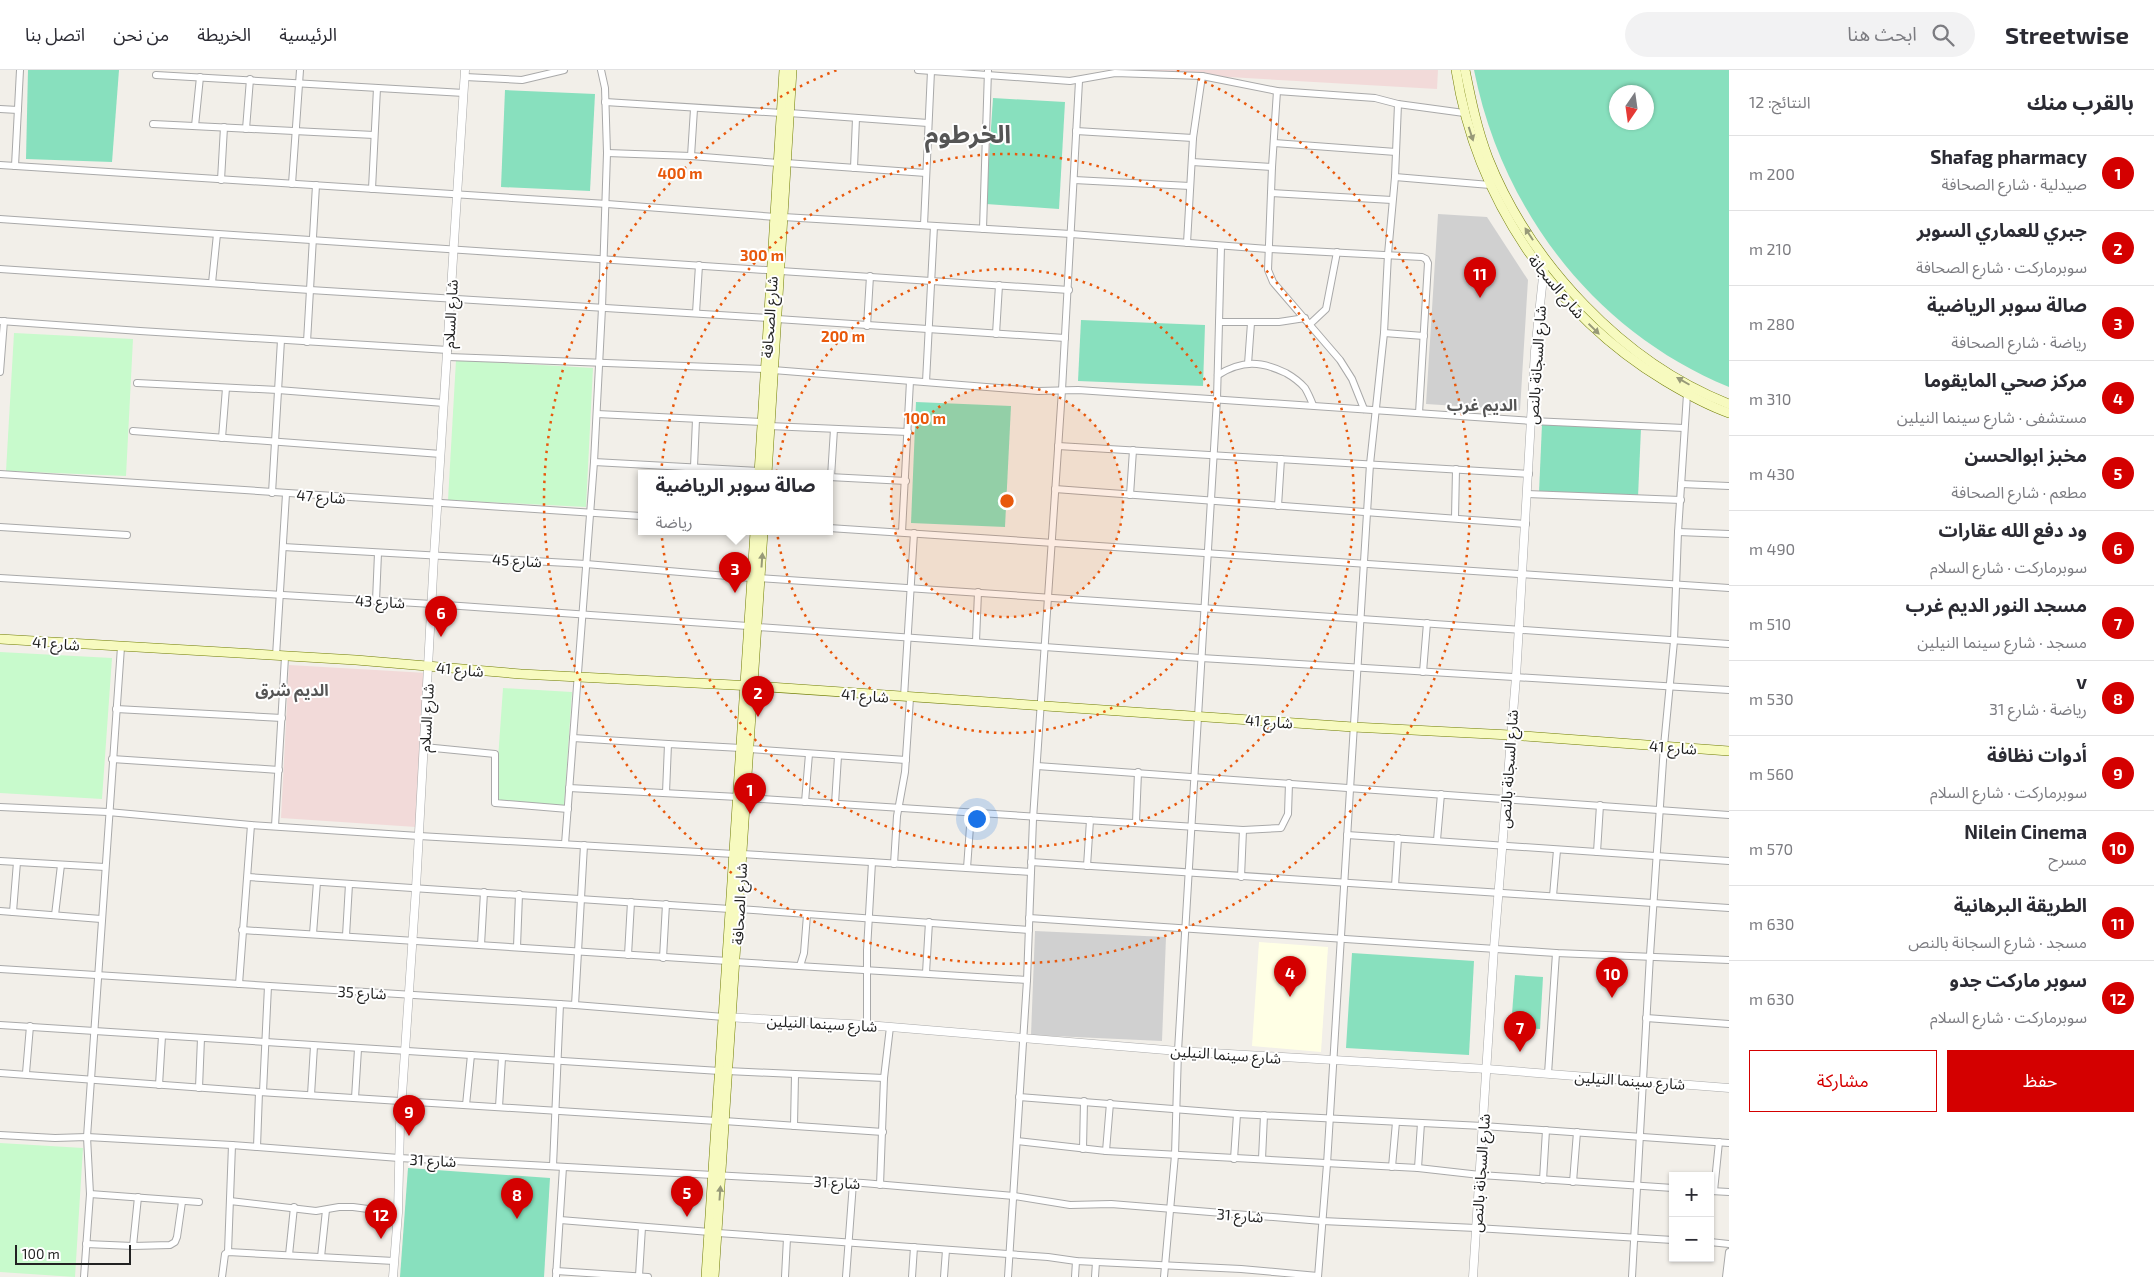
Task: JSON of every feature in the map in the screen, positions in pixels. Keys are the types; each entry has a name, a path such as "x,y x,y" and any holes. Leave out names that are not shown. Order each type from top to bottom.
{"main road":[{"name":"شارع الصحافة","path":"784,70 786,113"},
{"name":"شارع الصحافة","path":"763,470 786,113 792,70"},
{"name":"شارع السجانة","path":"1456,70 1464,113 1490,185 1520,239 1542,273 1587,322 1631,360 1687,394 1728,408"},
{"name":"شارع السجانة","path":"1465,70 1473,110 1488,157 1510,204 1547,261 1596,315 1631,347 1650,361 1728,408"},
{"name":"شارع الصحافة","path":"754,535 756,578"},
{"name":"شارع الصحافة","path":"714,1277 714,1232 723,1071 732,962 756,578 763,535"},
{"name":"شارع 41","path":"0,639 578,677 749,686 1353,727 1510,735 1729,751"},
{"name":"شارع الصحافة","path":"706,1277 714,1232"}],"street":[{"path":"16,166 20,70"},
{"path":"292,184 300,70"},
{"path":"465,74 522,80 564,70"},
{"path":"565,844 594,462 605,258 607,153 605,102 601,70"},
{"path":"918,70 988,72 1047,80 1080,81 1096,74 1125,73 1202,76 1277,91 1375,98 1398,104 1464,113"},
{"path":"924,225 931,71"},
{"path":"983,229 988,72"},
{"name":"شارع السلام","path":"393,1277 434,556 465,74"},
{"path":"156,75 464,93"},
{"path":"1187,242 1193,138 1202,76"},
{"path":"195,126 200,77"},
{"path":"246,128 250,79"},
{"path":"1008,1277 1027,980 1031,862 1069,290 1080,81"},
{"path":"372,189 377,88"},
{"path":"1277,91 1268,270 1273,282 1344,366 1352,379 1364,409"},
{"path":"605,102 928,123"},
{"path":"560,1220 1061,1258 1076,1261 1165,1264 1226,1268 1254,1274 1318,1276 1330,1118 1332,1060 1370,464 1384,333 1398,104"},
{"path":"0,109 18,110"},
{"path":"691,156 694,109"},
{"path":"854,168 856,118"},
{"path":"153,124 374,135"},
{"path":"221,180 224,127"},
{"path":"1076,131 1193,138"},
{"path":"1274,143 1396,152"},
{"path":"607,153 691,156 926,173"},
{"path":"1192,162 1272,167"},
{"path":"0,165 458,194 780,217 1071,234 1221,246 1422,257 1428,263 1419,413"},
{"path":"1395,177 1490,185"},
{"path":"1074,180 1190,186"},
{"path":"307,342 316,186"},
{"path":"1271,193 1392,200"},
{"path":"0,219 454,251 605,258 1069,290"},
{"path":"926,382 934,226"},
{"path":"212,283 217,234"},
{"path":"1164,1277 1175,1155 1178,1051 1214,454 1221,246"},
{"path":"1310,324 1326,309 1337,252"},
{"name":"شارع السجانة بالنص","path":"1473,1277 1494,948 1516,677 1517,629 1526,524 1535,351 1542,273 1547,261"},
{"path":"696,313 699,265"},
{"path":"0,269 1065,338"},
{"path":"867,326 870,276"},
{"path":"996,334 999,285"},
{"path":"1219,322 1288,322 1305,318"},
{"path":"0,372 2,321 599,364 770,370 1038,391 1062,390 1532,421 1684,428"},
{"path":"1248,364 1251,322"},
{"path":"1384,333 1424,336"},
{"path":"272,493 281,340"},
{"path":"1218,375 1232,367 1248,364 1268,365 1296,378 1305,388 1314,406"},
{"path":"902,532 910,381"},
{"path":"137,383 278,390 444,403"},
{"path":"222,438 226,388"},
{"path":"1632,1277 1650,955 1664,746 1674,641 1678,532 1687,394"},
{"path":"597,414 908,432"},
{"path":"694,467 696,419"},
{"path":"831,470 834,429"},
{"path":"133,431 441,454"},
{"path":"1058,446 1529,474"},
{"path":"1130,495 1134,450"},
{"path":"1278,506 1281,459"},
{"path":"594,462 728,470"},
{"path":"1455,518 1456,470"},
{"name":"شارع 47","path":"0,474 638,516"},
{"path":"833,477 906,480"},
{"path":"1681,484 1729,486"},
{"path":"1055,489 1526,524"},
{"path":"275,826 282,718 280,595 286,494"},
{"path":"1527,494 1681,500"},
{"path":"0,527 127,535"},
{"path":"833,528 1729,588"},
{"path":"1678,532 1729,534"},
{"path":"894,864 898,809 906,760 907,637 914,533"},
{"name":"شارع 45","path":"283,548 586,564 756,578 911,587 1205,609 1729,644"},
{"path":"376,601 378,553"},
{"name":"شارع 43","path":"0,578 132,588 432,604 1201,658 1729,690"},
{"path":"976,641 978,592"},
{"path":"1423,672 1427,623"},
{"path":"84,1277 90,1194 87,1137 96,1030 101,918 121,647"},
{"path":"116,709 282,718"},
{"path":"574,738 906,760"},
{"path":"666,793 668,744"},
{"path":"424,747 495,754 495,803 568,809"},
{"path":"805,802 809,754"},
{"path":"835,804 838,756"},
{"path":"112,759 279,770"},
{"path":"1037,766 1729,815"},
{"path":"1136,822 1138,772"},
{"path":"569,788 1243,830 1281,828 1288,814 1289,783"},
{"path":"1437,840 1441,794"},
{"path":"1597,852 1600,805"},
{"path":"0,807 108,812 251,825 419,836 1031,872"},
{"path":"967,868 971,813"},
{"path":"1087,866 1090,820"},
{"path":"239,984 251,825"},
{"path":"1241,877 1243,830"},
{"path":"1347,835 1729,861"},
{"path":"1395,886 1398,838"},
{"path":"575,1005 584,845"},
{"path":"1554,896 1557,850"},
{"path":"0,861 105,867"},
{"path":"13,912 17,862"},
{"path":"867,1025 872,862"},
{"path":"1031,862 1189,874 1654,901 1729,908"},
{"path":"55,915 61,865"},
{"path":"248,877 581,898 1029,930"},
{"path":"313,934 317,882"},
{"path":"346,936 349,884"},
{"path":"481,945 484,892"},
{"path":"517,948 519,894"},
{"path":"628,955 631,902"},
{"path":"663,958 666,904"},
{"path":"0,911 101,918"},
{"path":"800,966 804,953 807,915"},
{"path":"1029,918 1556,952 1729,960"},
{"path":"926,972 930,922"},
{"path":"242,930 663,958 926,972 1027,980"},
{"path":"1548,1074 1556,952"},
{"name":"شارع 35","path":"0,968 575,1005 727,1017"},
{"path":"257,1148 268,986"},
{"path":"552,1166 560,1004"},
{"name":"شارع سينما النيلين","path":"727,1017 867,1025 1178,1051 1487,1069 1729,1088"},
{"path":"1646,1018 1729,1024"},
{"path":"0,1025 502,1058 796,1075 884,1078"},
{"path":"26,1073 30,1026"},
{"path":"880,1185 884,1078 890,1027"},
{"path":"159,1085 162,1036"},
{"path":"199,1088 202,1038"},
{"path":"311,1095 314,1046"},
{"path":"355,1098 358,1049"},
{"path":"466,1105 471,1056"},
{"path":"499,1107 502,1058"},
{"path":"0,1073 26,1073 199,1088 883,1132"},
{"path":"794,1126 796,1075"},
{"path":"1019,1096 1237,1114 1483,1126 1729,1143"},
{"path":"1083,1149 1084,1101"},
{"path":"1106,1151 1110,1103"},
{"path":"1234,1159 1237,1114"},
{"path":"1262,1159 1264,1115"},
{"path":"1392,1167 1396,1122"},
{"path":"1418,1168 1421,1123"},
{"path":"1543,1180 1546,1130"},
{"path":"1573,1182 1577,1132"},
{"name":"شارع 31","path":"0,1135 55,1138 87,1137 232,1145 399,1158 853,1183 1014,1196 1070,1205 1110,1204 1322,1221 1669,1240"},
{"path":"1017,1141 1106,1151 1418,1168 1543,1180 1669,1188"},
{"path":"1714,1177 1719,1142"},
{"path":"222,1277 225,1254 228,1252 232,1145"},
{"path":"563,1167 556,1274 648,1277"},
{"path":"846,1277 853,1183"},
{"path":"1714,1191 1729,1192"},
{"path":"90,1194 199,1202"},
{"path":"133,1246 138,1197"},
{"path":"230,1201 316,1211 339,1207 353,1207 398,1213"},
{"path":"86,1244 170,1245 176,1242 182,1202"},
{"path":"289,1255 294,1207"},
{"path":"321,1257 326,1210"},
{"path":"639,1276 642,1227"},
{"path":"785,1277 786,1238"},
{"path":"1714,1242 1729,1244"},
{"path":"912,1277 914,1247"},
{"path":"944,1277 946,1250"},
{"path":"228,1252 394,1261"},
{"path":"1726,1277 1729,1252"},
{"path":"1075,1277 1076,1261"},
{"path":"1096,1262 1096,1277"},
{"path":"1225,1277 1226,1268"}],"shaded area":[{"path":"1104,70 1438,70 1437,89"},
{"path":"1438,214 1487,217 1528,280 1520,410 1426,404"},
{"path":"289,665 427,673 416,827 281,818"},
{"path":"1035,931 1166,937 1162,1041 1031,1035"},
{"path":"1259,942 1328,947 1321,1052 1252,1046"}],"green space":[{"path":"28,70 119,70 112,162 26,159"},
{"path":"1474,70 1729,70 1729,387 1681,363 1637,334 1597,300 1562,261 1532,218 1507,171 1488,122"},
{"path":"505,90 595,94 590,191 501,187"},
{"path":"993,98 1065,102 1059,209 986,204"},
{"path":"1081,320 1205,325 1203,386 1078,381"},
{"path":"14,333 133,339 126,476 6,471"},
{"path":"456,360 593,368 586,507 448,500"},
{"path":"916,402 1011,406 1005,527 911,523"},
{"path":"1542,424 1641,428 1638,497 1539,493"},
{"path":"0,652 112,658 102,799 0,793"},
{"path":"503,688 572,692 564,807 495,802"},
{"path":"1352,953 1474,961 1469,1055 1346,1048"},
{"path":"1515,975 1543,977 1540,1029 1511,1027"},
{"path":"0,1143 83,1148 75,1277 0,1272"},
{"path":"408,1168 550,1178 544,1277 400,1277"}],"place":[{"name":"الطريقة البرهانية","path":"1480,298"},
{"name":"صالة سوبر الرياضية","path":"735,593"},
{"name":"ود دفع الله عقارات","path":"441,637"},
{"name":"جبري للعماري السوبر","path":"758,717"},
{"name":"Shafag pharmacy","path":"750,814"},
{"name":"مركز صحي المايقوما","path":"1290,997"},
{"name":"Nilein Cinema","path":"1612,998"},
{"name":"مسجد النور الديم غرب","path":"1520,1052"},
{"name":"أدوات نظافة","path":"409,1136"},
{"name":"مخبز ابوالحسن","path":"687,1217"},
{"name":"v","path":"517,1219"},
{"name":"سوبر ماركت جدو","path":"381,1239"}],"district":[{"name":"الخرطوم","path":"968,133"},
{"name":"الديم غرب","path":"1482,404"},
{"name":"الديم شرق","path":"292,689"}]}
